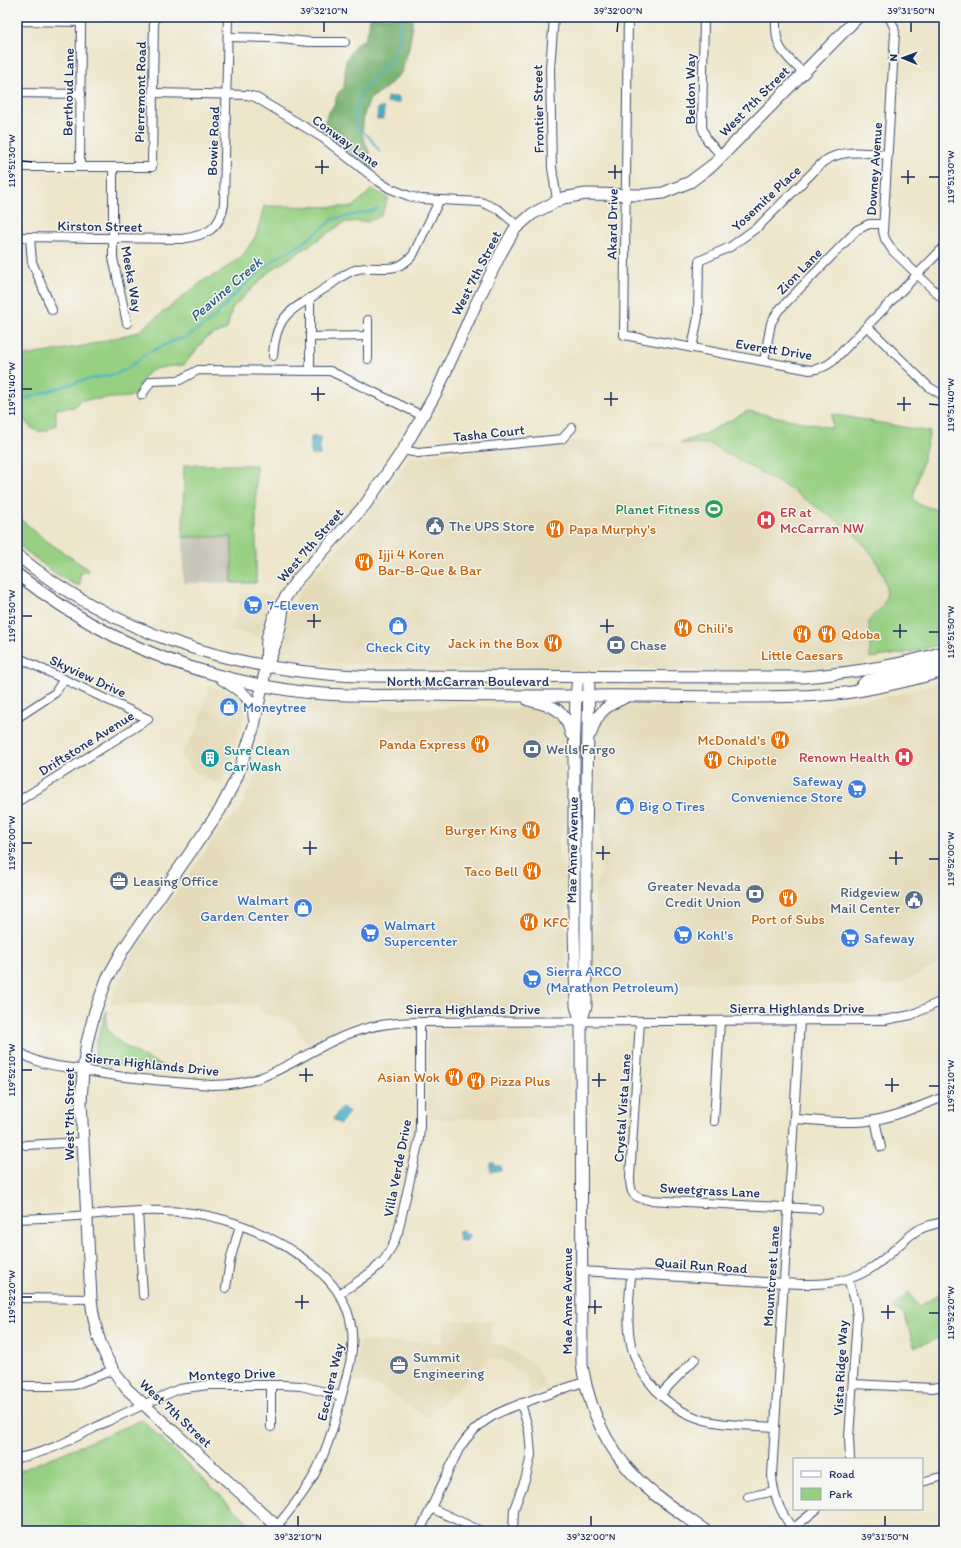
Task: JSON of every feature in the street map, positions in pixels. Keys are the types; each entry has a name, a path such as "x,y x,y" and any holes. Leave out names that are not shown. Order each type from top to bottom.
{"main road":[{"name":"West 7th Street","path":"279,1528 127,1388 113,1370 104,1353 97,1334 91,1299 81,1102 82,1070 90,1026 100,996 111,971 123,950 227,798 242,764 254,726 266,667 267,638 275,614 296,581 335,540 365,505 403,450 437,390 501,253 518,226 532,214 557,200 586,194 653,195 682,186 698,178 707,171 858,17"},
{"name":"North McCarran Boulevard","path":"17,555 76,597 129,624 204,652 266,667 299,672 350,675 578,677 811,676 874,669 944,652"},
{"name":"North McCarran Boulevard","path":"17,574 62,606 112,635 170,660 217,675 311,693 512,696 788,697 857,691 887,686 944,671"},
{"path":"857,691 866,681 944,662"},
{"path":"217,675 247,697 254,714 254,726"},
{"name":"Mae Anne Avenue","path":"589,676 586,1006 581,1022 581,1349 585,1382 596,1418 610,1445 619,1458 654,1494 706,1531"},
{"name":"Mae Anne Avenue","path":"578,677 574,757 574,929 576,1006 581,1022"},
{"path":"512,696 551,706 560,712 567,720 569,726 574,757"},
{"path":"588,746 596,720 605,707 627,696 644,696"}],"street":[{"name":"Pierremont Road","path":"113,167 152,167 154,17"},
{"name":"Bowie Road","path":"182,239 199,236 211,230 216,225 223,212 228,17"},
{"name":"Frontier Street","path":"554,17 550,68 552,168 557,200"},
{"name":"Akard Drive","path":"624,335 628,17"},
{"name":"Beldon Way","path":"704,17 702,127 707,140 721,156"},
{"path":"776,17 776,39 778,45 803,73"},
{"name":"Downey Avenue","path":"889,17 895,33 883,231 888,245 944,300"},
{"path":"17,21 81,19"},
{"name":"Berthoud Lane","path":"80,166 81,19"},
{"path":"228,37 271,38 309,42 345,42"},
{"path":"17,94 81,94"},
{"name":"Conway Lane","path":"153,94 247,95 263,100 323,138 389,188 421,199 481,202 499,210 518,226"},
{"name":"Yosemite Place","path":"692,348 698,317 699,262 730,247 759,226 823,162 830,157 846,152 888,155"},
{"path":"17,167 113,167"},
{"name":"Meeks Way","path":"113,167 113,258 127,323"},
{"path":"273,356 276,332 280,323 296,306 354,270 396,268 408,261 413,255 440,201"},
{"name":"Zion Lane","path":"764,361 771,323 778,311 857,230 870,224 883,224"},
{"name":"Kirston Street","path":"17,237 182,239"},
{"path":"30,238 32,262 52,310"},
{"name":"Everett Drive","path":"624,335 810,370 824,367 833,361 944,247"},
{"path":"310,298 310,371"},
{"path":"368,320 368,359"},
{"path":"867,326 929,387 944,396"},
{"path":"311,337 368,336"},
{"path":"142,395 151,380 180,380 198,370 330,371 423,416"},
{"name":"Tasha Court","path":"403,450 418,453 562,439 572,428"},
{"name":"Skyview Drive","path":"17,657 148,719"},
{"path":"17,718 55,693 64,679"},
{"name":"Driftstone Avenue","path":"17,802 148,719"},
{"name":"Sierra Highlands Drive","path":"17,1050 26,1057 44,1064 97,1074 211,1085 227,1085 262,1077 352,1032 381,1024 420,1022 885,1020 917,1013 944,1000"},
{"name":"Mountcrest Lane","path":"791,1530 781,1512 774,1492 772,1475 800,1020"},
{"path":"714,1121 720,1021"},
{"name":"Villa Verde Drive","path":"339,1294 368,1275 383,1261 398,1232 419,1133 420,1022"},
{"name":"Crystal Vista Lane","path":"633,1194 630,1188 630,1177 640,1022"},
{"path":"794,1118 855,1122 875,1120 944,1097"},
{"path":"875,1120 881,1147"},
{"path":"26,1145 82,1142"},
{"name":"Sweetgrass Lane","path":"633,1194 640,1199 649,1200 818,1209"},
{"path":"138,1211 142,1295"},
{"name":"Escalera Way","path":"17,1219 138,1211 182,1212 208,1216 240,1225 262,1234 295,1252 325,1276 339,1294 349,1315 353,1337 350,1363 324,1454 313,1476 279,1528"},
{"name":"Quail Run Road","path":"581,1271 816,1285 829,1284 848,1280 871,1269 914,1232 922,1228 944,1222"},
{"path":"226,1288 230,1261 240,1225"},
{"path":"631,1274 628,1320 632,1345 640,1367 646,1378 660,1395 680,1410 704,1420 726,1424 774,1427"},
{"name":"Vista Ridge Way","path":"848,1280 857,1309 852,1384 850,1458"},
{"path":"17,1298 91,1299"},
{"path":"660,1395 694,1359"},
{"path":"17,1386 74,1385 113,1370"},
{"path":"420,1531 459,1449 472,1431 489,1417 500,1411 585,1382"},
{"path":"852,1384 932,1388 944,1386"},
{"name":"Montego Drive","path":"17,1458 33,1456 47,1451 179,1389 199,1385 301,1386 341,1396"},
{"path":"271,1427 272,1385"},
{"path":"513,1531 514,1509 526,1477 531,1455 529,1430 521,1404"},
{"path":"923,1482 944,1476"},
{"path":"748,1497 774,1492"},
{"path":"431,1508 481,1531"},
{"path":"791,1530 816,1510"}],"shaded area":[{"path":"583,440 710,444 792,490 850,530 858,537 884,577 886,598 884,604 870,618 869,621 870,660 859,665 838,668 779,671 678,670 654,667 606,666 595,670 572,670 441,669 413,665 316,663 285,659 281,656 278,651 287,618 298,595 310,578 341,547 367,517 410,457"},
{"path":"183,537 232,537 232,583 183,583"},
{"path":"241,593 262,593 273,598 260,638 231,630"},
{"path":"944,681 944,961 897,985 594,984 595,891 601,873 600,825 596,812 596,731 604,714 619,706 716,706 749,709 819,708 824,710 835,703 880,698 908,692"},
{"path":"209,686 237,694 246,704 232,758 220,785 195,772 180,755 197,730"},
{"path":"283,698 395,708 442,708 466,705 494,708 546,708 558,715 565,729 566,736 566,821 563,833 558,838 558,861 565,870 566,880 566,1006 564,1011 391,1013 356,1020 310,1042 305,1041 296,1026 290,1021 260,1012 257,1004 110,1004 119,980 136,950 218,833 238,811 251,788 261,759 273,703"},
{"path":"565,1030 568,1032 570,1037 569,1117 428,1119 427,1035 429,1031"},
{"path":"491,1320 491,1343 504,1345 535,1366 546,1389 526,1396 529,1394 530,1389 523,1374 503,1360 489,1359 428,1418 382,1388 352,1380 360,1341 443,1343 444,1321"}],"green space":[{"path":"370,17 412,17 412,30 408,52 401,73 386,88 370,99 364,114 362,135 370,154 373,171 322,131 327,115 334,105 338,93 344,88 346,61 356,44 365,39 369,27"},
{"path":"372,189 388,198 381,216 369,221 345,222 270,271 232,308 227,329 207,337 184,365 160,368 148,373 140,385 137,394 129,397 82,400 74,407 56,409 56,425 46,431 37,431 33,429 23,418 17,416 17,357 84,346 138,332 204,280 219,273 243,255 256,236 264,206 353,207"},
{"path":"748,411 832,428 832,414 930,432 913,498 918,504 944,512 944,644 906,653 870,658 869,621 883,605 886,596 886,585 878,564 857,537 850,530 792,490 710,444 680,443 704,434"},
{"path":"184,465 256,465 256,583 232,583 232,537 183,537"},
{"path":"17,516 44,539 89,570 80,574 80,585 74,584 58,575 17,544"},
{"path":"107,1011 107,1026 115,1038 142,1056 163,1066 181,1072 102,1064 97,1061 95,1058 95,1048"},
{"path":"944,1291 944,1337 914,1347 905,1316 893,1307 908,1292 919,1307"},
{"path":"142,1420 257,1531 17,1531 17,1472"}],"water":[{"path":"387,97 399,97 399,103 387,102"},
{"path":"378,108 384,108 383,119 377,119"},
{"path":"311,437 320,437 320,455 311,455"},
{"path":"342,1107 349,1112 340,1124 333,1119"},
{"path":"491,1163 494,1163 495,1166 501,1166 501,1171 491,1171"},
{"path":"460,1230 466,1235 470,1234 466,1241 459,1240 460,1237 458,1232"}],"waterway":[{"name":"Peavine Creek","path":"380,152 371,139 357,126 357,104 360,94 365,87 384,68 395,53 400,35 399,17"},
{"name":"Peavine Creek","path":"17,401 80,381 116,374 127,369 147,353 173,341 185,338 214,318 234,295 278,257 300,245 334,219 372,211 378,208"}],"place":[{"name":"Planet Fitness","path":"714,509"},
{"name":"ER at McCarran NW","path":"766,520"},
{"name":"The UPS Store","path":"435,526"},
{"name":"Papa Murphy's","path":"555,529"},
{"name":"Ijji 4 Koren Bar-B-Que & Bar","path":"364,562"},
{"name":"7-Eleven","path":"253,605"},
{"name":"Check City","path":"398,626"},
{"name":"Chili's","path":"683,628"},
{"name":"Little Caesars","path":"802,634"},
{"name":"Qdoba","path":"827,634"},
{"name":"Jack in the Box","path":"553,643"},
{"name":"Chase","path":"616,645"},
{"name":"Moneytree","path":"229,707"},
{"name":"McDonald's","path":"780,740"},
{"name":"Panda Express","path":"480,744"},
{"name":"Wells Fargo","path":"532,749"},
{"name":"Renown Health","path":"904,757"},
{"name":"Sure Clean Car Wash","path":"210,758"},
{"name":"Chipotle","path":"713,760"},
{"name":"Safeway Convenience Store","path":"857,789"},
{"name":"Big O Tires","path":"625,806"},
{"name":"Burger King","path":"531,830"},
{"name":"Taco Bell","path":"532,871"},
{"name":"Leasing Office","path":"119,881"},
{"name":"Greater Nevada Credit Union","path":"755,894"},
{"name":"Port of Subs","path":"788,898"},
{"name":"Ridgeview Mail Center","path":"914,900"},
{"name":"Walmart Garden Center","path":"303,908"},
{"name":"KFC","path":"529,922"},
{"name":"Walmart Supercenter","path":"370,933"},
{"name":"Kohl's","path":"683,935"},
{"name":"Safeway","path":"850,938"},
{"name":"Sierra ARCO (Marathon Petroleum)","path":"532,979"},
{"name":"Asian Wok","path":"454,1077"},
{"name":"Pizza Plus","path":"476,1081"},
{"name":"Summit Engineering","path":"399,1365"}]}
